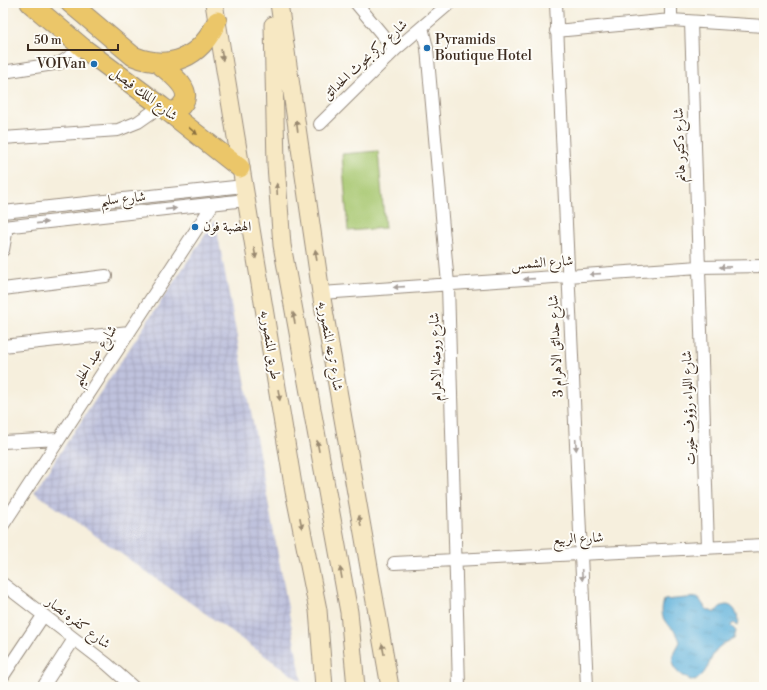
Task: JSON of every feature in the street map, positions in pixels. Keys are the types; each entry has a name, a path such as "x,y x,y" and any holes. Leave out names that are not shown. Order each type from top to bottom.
{"main road":[{"name":"شارع الملك فيصل","path":"30,3 83,48 165,109 243,185"},
{"name":"شارع الملك فيصل","path":"70,3 133,56 146,61 158,63 171,62 184,58 195,52 212,33 215,12"},
{"path":"275,3 273,26 276,151 282,245 348,612 356,687"},
{"name":"شارع ترعه المنصوريه","path":"279,3 321,293 390,687"},
{"name":"طريق المنصوريه","path":"215,12 294,491 318,610 324,687"},
{"path":"158,63 180,83 185,91 185,100 181,107 165,109"}],"street":[{"path":"356,3 395,50"},
{"name":"شارع مركز بحوث الحدائق","path":"320,124 395,50 450,3"},
{"name":"شارع حدائق الاهرام 3","path":"556,3 556,31 587,687"},
{"path":"671,3 671,20"},
{"path":"556,31 671,20 764,26"},
{"name":"شارع دكتور هانم","path":"691,22 699,267"},
{"name":"شارع روضه الاهرام","path":"422,27 427,48 448,284 457,560 459,687"},
{"path":"3,72 60,63 83,48"},
{"path":"3,138 118,130 165,109"},
{"name":"شارع سليم","path":"5,227 212,204 243,185"},
{"name":"شارع سليم","path":"3,212 243,185"},
{"name":"شارع عبد الحليم","path":"3,525 212,204"},
{"path":"3,250 5,227"},
{"name":"شارع الشمس","path":"321,293 699,267 764,266"},
{"name":"شارع اللواء رؤوف خيرت","path":"699,267 708,547"},
{"path":"3,289 106,276"},
{"path":"3,346 129,332"},
{"path":"3,442 59,439"},
{"name":"شارع الربيع","path":"394,563 764,545"},
{"name":"شارع كفره نصار","path":"3,584 107,664 133,687"},
{"path":"3,676 43,616"},
{"path":"43,687 74,639"}],"shaded area":[{"path":"215,220 302,682 34,492"}],"green space":[{"path":"378,151 385,228 348,231 342,154"}],"water":[{"path":"698,597 706,609 715,613 721,606 730,606 737,614 738,622 737,626 733,623 731,626 736,631 734,639 718,648 706,670 695,681 683,676 673,666 672,662 675,651 680,642 678,636 664,620 662,609 664,600"}],"place":[{"name":"Pyramids Boutique Hotel","path":"427,48"},
{"name":"VOIVan","path":"94,64"},
{"name":"الهضبة فون","path":"195,227"}]}
